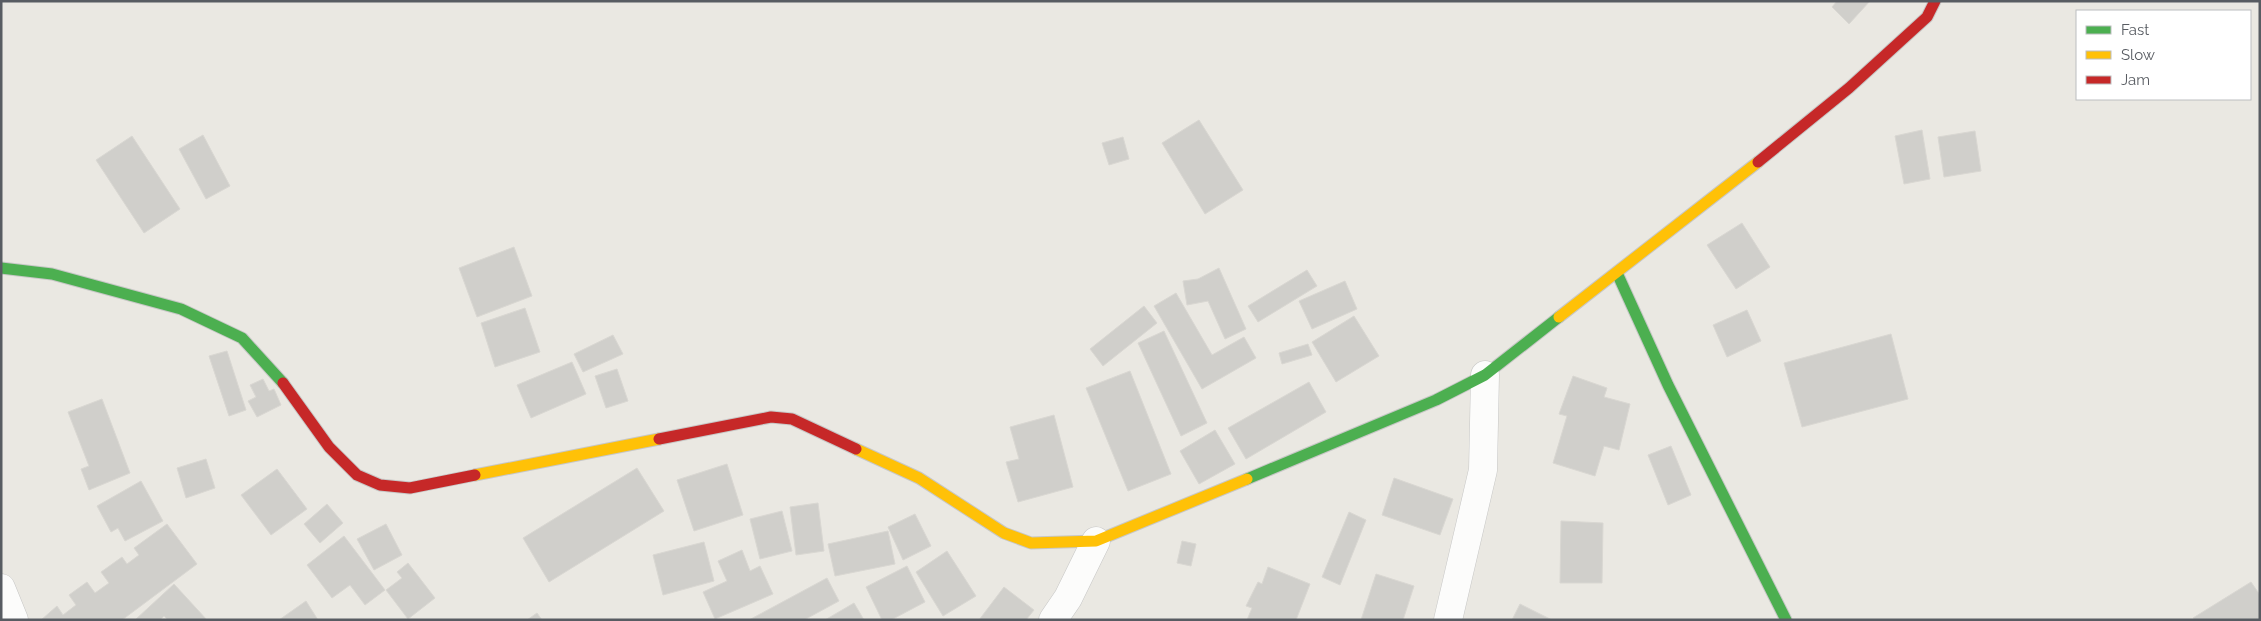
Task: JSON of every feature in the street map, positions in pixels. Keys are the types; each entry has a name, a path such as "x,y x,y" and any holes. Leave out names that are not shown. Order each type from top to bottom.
{"street":[{"path":"1,268 52,274 181,309 242,338 278,376 329,447 357,475 380,485 410,488 771,417 792,420 920,478 1004,533 1030,543 1096,541 1436,400 1485,375 1754,166 1849,88 1926,17 1935,1"},
{"path":"1617,272 1668,385 1786,620"},
{"path":"1448,620 1483,470 1485,375"},
{"path":"1053,620 1068,598 1096,541"},
{"path":"1,588 14,620"}],"building":[{"path":"1837,1 1870,1 1849,24 1832,7"},
{"path":"1199,120 1243,190 1205,214 1162,143"},
{"path":"1922,130 1930,179 1904,184 1895,136"},
{"path":"1975,131 1981,171 1944,177 1938,137"},
{"path":"203,135 230,186 206,199 179,149"},
{"path":"132,136 180,209 144,233 96,160"},
{"path":"1123,137 1129,159 1109,165 1102,143"},
{"path":"1742,223 1770,267 1736,289 1707,245"},
{"path":"514,247 532,296 477,317 459,268"},
{"path":"1219,268 1246,329 1225,339 1208,301 1187,305 1183,281 1198,279"},
{"path":"1307,270 1317,286 1258,322 1248,306"},
{"path":"1345,281 1357,309 1312,329 1299,301"},
{"path":"1176,293 1212,355 1244,337 1256,358 1202,389 1154,306"},
{"path":"1144,306 1157,323 1103,366 1090,349"},
{"path":"525,308 540,352 495,367 481,323"},
{"path":"1747,310 1761,341 1727,357 1713,325"},
{"path":"1354,316 1379,356 1336,382 1312,342"},
{"path":"1164,331 1207,423 1181,436 1138,343"},
{"path":"1891,334 1908,399 1802,427 1784,363"},
{"path":"613,335 623,354 583,372 574,354"},
{"path":"1308,344 1312,355 1282,364 1279,353"},
{"path":"227,351 246,410 229,416 209,356"},
{"path":"572,362 586,394 531,418 517,385"},
{"path":"617,369 628,401 606,408 595,376"},
{"path":"1130,371 1171,474 1128,491 1086,388"},
{"path":"1573,376 1607,388 1604,397 1630,404 1619,450 1604,446 1595,476 1553,463 1567,416 1559,414"},
{"path":"263,379 269,391 274,389 281,405 257,417 248,401 256,397 250,385"},
{"path":"1309,382 1326,412 1246,459 1228,428"},
{"path":"102,399 130,473 89,490 81,469 89,466 68,412"},
{"path":"1054,415 1073,487 1018,502 1006,462 1019,459 1010,427"},
{"path":"1215,430 1235,464 1199,484 1180,451"},
{"path":"1671,446 1691,495 1668,505 1648,455"},
{"path":"206,459 215,488 186,498 177,468"},
{"path":"727,464 743,515 694,531 677,480"},
{"path":"637,468 664,511 549,582 523,538"},
{"path":"277,469 307,509 271,535 241,495"},
{"path":"1394,478 1453,499 1440,535 1382,515"},
{"path":"141,481 163,521 125,541 118,528 111,532 97,506"},
{"path":"818,503 824,551 796,555 790,507"},
{"path":"327,504 343,523 320,543 304,524"},
{"path":"782,511 792,551 760,559 750,519"},
{"path":"1349,512 1366,520 1340,585 1322,577"},
{"path":"915,514 931,546 903,560 888,527"},
{"path":"1561,521 1603,523 1602,583 1560,583"},
{"path":"167,524 197,564 122,620 41,620 57,606 63,615 76,605 69,595 87,582 95,593 109,583 101,572 122,557 127,564 139,555 134,548"},
{"path":"386,524 402,555 374,570 357,539"},
{"path":"888,531 895,564 835,576 828,544"},
{"path":"344,536 385,590 365,605 350,585 332,598 307,565"},
{"path":"1182,541 1196,544 1191,566 1177,563"},
{"path":"704,542 714,581 663,595 653,555"},
{"path":"742,550 750,571 760,566 773,594 715,619 703,592 727,581 718,561"},
{"path":"947,551 976,596 943,616 916,572"},
{"path":"408,563 435,598 408,619 386,590 402,578 397,572"},
{"path":"907,566 925,602 891,620 882,620 866,587"},
{"path":"1268,567 1310,584 1296,620 1247,620 1252,608 1246,606 1258,582 1262,584"},
{"path":"1376,574 1414,586 1403,620 1361,620"},
{"path":"827,578 839,601 804,620 749,620"},
{"path":"2251,582 2260,595 2260,620 2195,620 2193,618"},
{"path":"174,584 207,620 168,620 164,616 160,620 135,620"},
{"path":"1004,587 1034,610 1026,620 979,620"},
{"path":"306,601 318,620 279,620"},
{"path":"854,603 864,620 825,620"},
{"path":"1520,604 1552,620 1512,620"},
{"path":"537,613 542,620 527,620"}],"traffic: fast":[{"path":"1,268 52,274 181,309 242,338 283,383"},
{"path":"1617,273 1668,385 1786,620"},
{"path":"1247,479 1436,400 1485,375 1559,317"}],"traffic: slow":[{"path":"1559,317 1758,162"},
{"path":"475,475 659,439"},
{"path":"856,449 919,478 1004,533 1031,543 1096,541 1247,479"}],"traffic: jam":[{"path":"1758,162 1849,88 1927,17 1935,1"},
{"path":"283,383 329,447 357,475 380,485 410,488 475,475"},
{"path":"659,439 771,417 792,419 856,449"}]}
